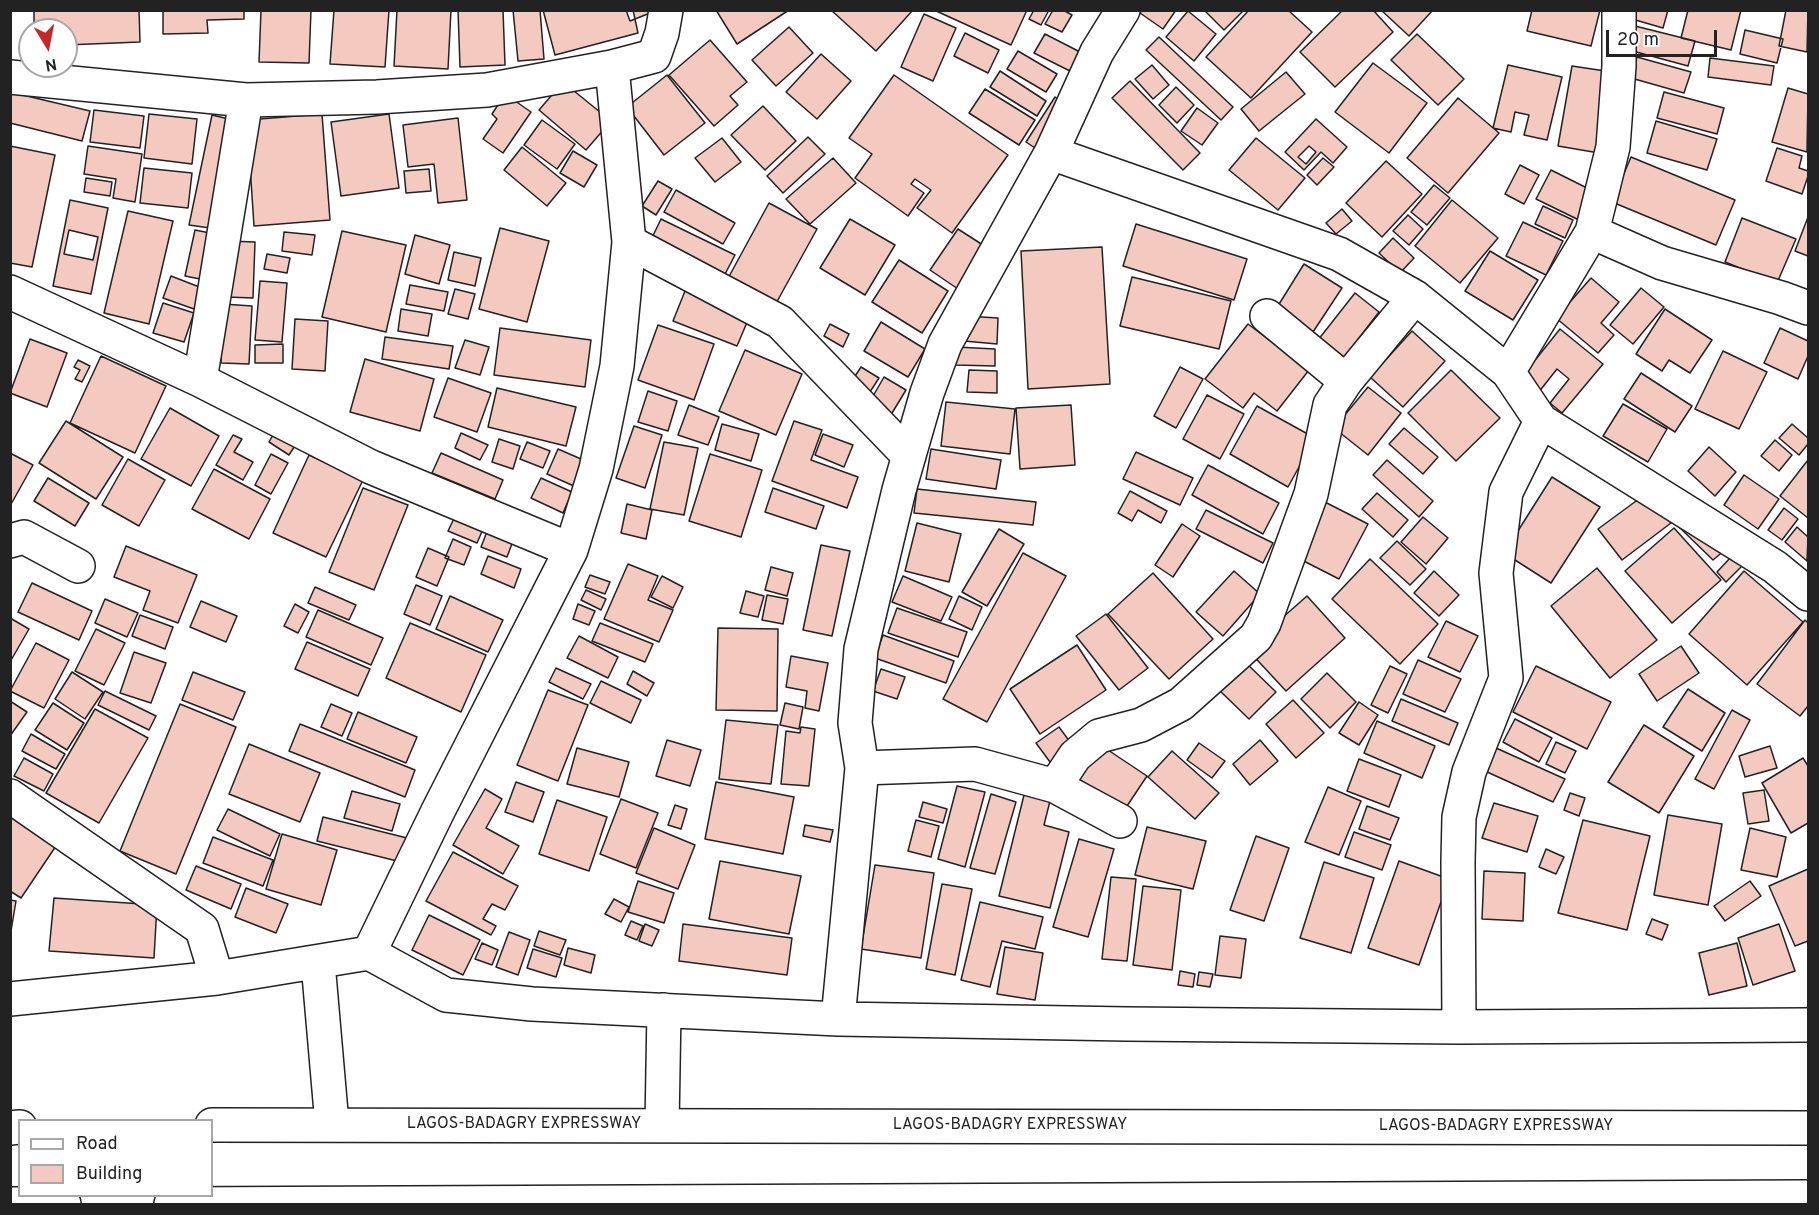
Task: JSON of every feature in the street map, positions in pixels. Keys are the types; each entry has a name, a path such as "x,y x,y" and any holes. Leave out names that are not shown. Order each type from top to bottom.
{"main road":[{"path":"10,77 246,100 377,97 487,90 612,67 654,56 662,33 666,10"},
{"path":"838,1019 862,768 855,723 861,649 909,456 927,393 945,344 1051,153 1097,52 1123,10"},
{"path":"1508,372 1592,232 1613,147 1619,66 1619,10"},
{"path":"369,953 438,811 571,550 596,469 616,366 629,242 612,67"},
{"path":"200,380 246,100"},
{"path":"1051,153 1339,254 1415,297 1508,372 1541,421 1775,567 1809,594"},
{"path":"1592,232 1662,263 1809,308"},
{"path":"629,242 780,322 909,456"},
{"path":"10,292 200,380 371,467 571,550"},
{"path":"1055,786 1074,756 1100,736 1141,725 1181,704 1256,637 1264,623 1311,494 1330,405 1346,381 1415,297"},
{"path":"1268,316 1346,381"},
{"path":"1459,1027 1460,817 1469,772 1506,678 1496,573 1506,492 1541,421"},
{"path":"10,541 24,537 78,566"},
{"path":"862,768 975,764 1055,786 1120,821"},
{"path":"10,796 202,929 217,978"},
{"path":"10,999 217,978 369,953 446,995 532,1004 838,1019 1127,1024 1459,1027 1809,1025"},
{"path":"318,963 332,1124"},
{"path":"662,1125 664,1010"},
{"name":"LAGOS-BADAGRY EXPRESSWAY","path":"213,1125 1809,1128"},
{"path":"171,1204 1809,1197"},
{"path":"10,1204 64,1204"}],"building":[{"path":"34,10 139,10 140,42 78,45 78,18 34,18"},
{"path":"163,10 244,10 244,19 207,20 208,33 163,34"},
{"path":"261,10 311,10 309,63 259,62"},
{"path":"334,10 389,10 385,67 330,64"},
{"path":"397,10 451,10 448,69 394,66"},
{"path":"458,10 503,10 505,65 460,67"},
{"path":"513,10 540,10 544,59 518,61"},
{"path":"543,10 633,10 638,33 555,55"},
{"path":"626,10 649,10 650,13 630,21"},
{"path":"716,10 789,10 737,44"},
{"path":"831,10 913,10 876,51"},
{"path":"934,10 1027,10 1011,45"},
{"path":"1034,10 1049,10 1041,25 1029,19"},
{"path":"1053,10 1063,10 1072,15 1062,32 1045,24"},
{"path":"1142,10 1176,10 1163,29 1140,13"},
{"path":"1204,10 1244,10 1224,30"},
{"path":"1249,10 1288,10 1312,32 1251,98 1206,57"},
{"path":"1343,10 1373,10 1393,32 1335,87 1300,52"},
{"path":"1381,10 1433,10 1409,36"},
{"path":"1532,10 1600,10 1591,46 1527,31"},
{"path":"1635,10 1668,10 1663,28 1632,19"},
{"path":"1688,10 1741,10 1731,50 1681,38"},
{"path":"1786,10 1808,10 1807,52 1779,46"},
{"path":"1188,11 1216,34 1194,61 1166,37"},
{"path":"924,14 956,28 933,81 901,67"},
{"path":"1635,26 1695,41 1688,66 1629,50"},
{"path":"789,27 813,53 776,86 752,60"},
{"path":"1745,30 1783,39 1777,63 1740,54"},
{"path":"965,33 999,50 988,73 954,56"},
{"path":"1045,34 1082,53 1072,72 1034,53"},
{"path":"1417,34 1464,79 1438,105 1391,60"},
{"path":"1159,37 1233,107 1221,120 1146,50"},
{"path":"710,40 747,82 730,96 738,105 714,126 669,75"},
{"path":"1018,51 1057,74 1046,92 1007,69"},
{"path":"821,54 851,81 817,119 786,92"},
{"path":"1637,57 1691,72 1684,93 1631,78"},
{"path":"1710,58 1774,66 1771,85 1708,77"},
{"path":"1373,63 1427,103 1389,153 1335,112"},
{"path":"1152,65 1169,85 1153,99 1135,79"},
{"path":"1508,65 1562,77 1547,140 1524,135 1529,115 1515,112 1511,132 1493,128"},
{"path":"1572,66 1612,72 1599,153 1558,146"},
{"path":"1000,71 1046,101 1037,116 990,87"},
{"path":"1286,72 1305,94 1259,131 1241,109"},
{"path":"667,75 705,123 664,155 627,107"},
{"path":"894,75 1008,155 952,233 917,208 931,190 915,179 911,184 924,193 908,216 855,178 872,154 849,138"},
{"path":"1130,81 1200,153 1183,170 1112,98"},
{"path":"563,82 611,121 586,150 539,110"},
{"path":"1176,87 1194,105 1177,123 1159,105"},
{"path":"1788,88 1808,94 1807,152 1772,142"},
{"path":"985,89 1035,120 1019,145 969,113"},
{"path":"10,92 90,111 82,141 10,123"},
{"path":"1664,92 1724,108 1717,134 1657,118"},
{"path":"505,94 531,112 503,153 483,139 497,119 492,114"},
{"path":"1055,97 1070,107 1041,152 1026,142"},
{"path":"1458,98 1499,133 1448,193 1407,158"},
{"path":"763,106 796,141 765,170 731,135"},
{"path":"1197,108 1218,123 1202,145 1181,131"},
{"path":"94,110 144,116 140,148 90,142"},
{"path":"149,114 197,119 192,164 144,158"},
{"path":"322,114 330,220 254,226 247,120"},
{"path":"389,114 399,188 341,196 331,122"},
{"path":"212,115 233,120 210,228 189,225"},
{"path":"458,118 467,200 438,203 434,164 408,167 403,125"},
{"path":"1316,119 1347,147 1333,163 1321,152 1304,170 1285,152","holes":["1309,146 1316,152 1306,164 1298,157"]},
{"path":"542,120 575,144 557,169 524,145"},
{"path":"1656,121 1717,139 1707,170 1647,153"},
{"path":"808,137 825,154 783,193 767,176"},
{"path":"722,138 741,162 715,182 695,158"},
{"path":"1256,138 1305,178 1278,210 1229,170"},
{"path":"10,146 55,155 32,267 10,263"},
{"path":"88,146 142,154 135,202 113,198 116,179 84,174"},
{"path":"522,147 566,183 547,206 504,170"},
{"path":"1777,148 1802,156 1799,168 1808,171 1808,176 1802,194 1766,181"},
{"path":"573,151 597,165 584,187 560,173"},
{"path":"1631,157 1735,200 1716,245 1612,202"},
{"path":"833,158 856,183 810,224 786,199"},
{"path":"1323,158 1334,167 1317,185 1307,175"},
{"path":"1386,161 1422,194 1382,237 1346,203"},
{"path":"1520,165 1539,175 1524,204 1505,194"},
{"path":"144,168 192,173 188,208 140,203"},
{"path":"429,169 431,191 406,193 404,171"},
{"path":"1551,170 1593,191 1579,220 1536,199"},
{"path":"86,178 112,182 110,196 84,192"},
{"path":"658,181 672,189 656,215 642,206"},
{"path":"1434,185 1450,198 1427,225 1411,212"},
{"path":"676,190 735,223 723,244 664,212"},
{"path":"70,200 108,208 91,294 53,286","holes":["69,230 98,237 93,260 64,254"]},
{"path":"1452,200 1498,238 1460,283 1415,246"},
{"path":"769,203 817,229 774,307 726,282"},
{"path":"1543,206 1573,220 1565,238 1535,224"},
{"path":"1342,209 1352,221 1336,234 1326,223"},
{"path":"128,211 173,221 149,324 104,313"},
{"path":"1408,215 1423,229 1409,245 1393,231"},
{"path":"1808,217 1808,256 1795,251"},
{"path":"1742,218 1796,239 1777,283 1725,262"},
{"path":"661,219 735,255 724,276 648,246"},
{"path":"850,219 895,245 865,295 820,268"},
{"path":"1523,222 1563,241 1546,275 1506,256"},
{"path":"1136,224 1247,259 1234,300 1123,266"},
{"path":"500,228 549,241 527,322 479,309"},
{"path":"958,229 986,247 958,289 930,270"},
{"path":"195,230 215,234 205,280 185,276"},
{"path":"342,231 406,245 386,332 322,317"},
{"path":"284,232 315,235 312,255 282,251"},
{"path":"415,235 450,245 439,284 405,274"},
{"path":"1393,238 1414,258 1400,273 1379,253"},
{"path":"229,241 255,242 253,298 227,297"},
{"path":"1102,247 1110,384 1028,389 1021,251"},
{"path":"1490,251 1538,280 1513,320 1465,291"},
{"path":"454,252 481,258 475,286 448,280"},
{"path":"267,254 290,258 287,273 264,269"},
{"path":"899,260 948,291 922,333 872,302"},
{"path":"1304,264 1342,288 1313,332 1276,309"},
{"path":"171,276 202,288 194,309 163,298"},
{"path":"1132,277 1231,301 1219,349 1120,326"},
{"path":"1591,278 1619,302 1601,323 1614,335 1598,353 1556,318"},
{"path":"260,281 287,283 282,342 255,340"},
{"path":"410,285 448,292 444,311 406,304"},
{"path":"687,286 751,313 737,346 673,321"},
{"path":"1641,288 1664,307 1633,344 1610,325"},
{"path":"455,289 475,294 468,319 448,314"},
{"path":"1355,293 1379,312 1343,359 1318,340"},
{"path":"163,303 194,313 184,342 153,333"},
{"path":"223,304 252,306 249,364 221,363"},
{"path":"401,309 432,314 428,336 398,331"},
{"path":"1665,309 1712,340 1690,373 1669,360 1662,371 1636,354"},
{"path":"966,316 998,318 997,344 964,341"},
{"path":"295,319 328,321 325,371 292,369"},
{"path":"881,322 925,349 908,377 864,351"},
{"path":"830,324 849,334 843,347 824,336"},
{"path":"1248,324 1309,370 1277,411 1254,393 1243,408 1205,379"},
{"path":"658,325 714,344 694,400 638,380"},
{"path":"500,328 591,340 585,387 494,375"},
{"path":"1780,328 1808,341 1808,356 1798,379 1764,363"},
{"path":"1560,329 1603,364 1562,413 1550,403 1569,379 1557,369 1538,393 1520,379"},
{"path":"1412,331 1445,361 1403,407 1370,377"},
{"path":"385,337 453,346 449,369 382,359"},
{"path":"30,339 67,353 47,407 10,393"},
{"path":"465,340 489,347 480,375 455,368"},
{"path":"283,344 283,363 255,363 255,345"},
{"path":"956,347 995,349 995,366 955,365"},
{"path":"745,350 802,374 776,435 719,411"},
{"path":"1723,351 1767,372 1739,429 1695,409"},
{"path":"101,356 166,386 135,453 70,423"},
{"path":"365,359 434,379 420,431 350,412"},
{"path":"78,360 90,366 82,382 75,379 80,370 74,367"},
{"path":"861,367 879,378 866,398 848,387"},
{"path":"1180,367 1203,379 1176,428 1154,416"},
{"path":"969,370 997,371 997,393 967,392"},
{"path":"1451,370 1500,418 1456,461 1408,413"},
{"path":"1641,373 1692,406 1675,432 1624,399"},
{"path":"884,377 906,390 889,418 868,405"},
{"path":"448,378 491,393 477,432 434,417"},
{"path":"1368,387 1401,413 1368,455 1334,428"},
{"path":"497,388 576,407 566,446 488,427"},
{"path":"648,391 677,401 668,431 638,422"},
{"path":"1207,395 1244,414 1220,459 1183,439"},
{"path":"946,402 1015,409 1010,454 941,446"},
{"path":"1623,404 1667,429 1648,462 1603,436"},
{"path":"689,405 719,417 708,445 678,435"},
{"path":"1071,405 1075,465 1020,469 1016,408"},
{"path":"1257,406 1315,438 1288,487 1230,454"},
{"path":"170,408 219,436 191,486 141,459"},
{"path":"66,421 123,457 96,499 39,463"},
{"path":"794,421 822,430 811,460 858,477 847,508 772,481"},
{"path":"722,424 759,434 751,461 715,450"},
{"path":"1792,424 1808,438 1808,444 1799,455 1779,438"},
{"path":"634,426 662,435 645,488 616,478"},
{"path":"277,428 298,441 289,455 269,442"},
{"path":"1404,428 1438,457 1423,474 1389,444"},
{"path":"461,433 488,445 480,460 455,448"},
{"path":"823,434 853,445 844,467 815,455"},
{"path":"233,435 242,439 234,452 253,462 243,480 216,465"},
{"path":"499,439 520,446 513,469 492,462"},
{"path":"1775,440 1792,455 1779,471 1761,456"},
{"path":"527,442 550,451 543,468 520,459"},
{"path":"664,442 698,448 684,515 650,509"},
{"path":"1709,447 1736,472 1715,496 1688,471"},
{"path":"558,449 588,462 576,487 547,474"},
{"path":"931,449 1001,460 996,489 926,479"},
{"path":"1136,452 1193,478 1180,505 1123,479"},
{"path":"10,453 33,465 10,506"},
{"path":"441,453 503,480 495,499 432,473"},
{"path":"271,454 288,463 271,494 255,485"},
{"path":"710,454 762,470 741,537 689,521"},
{"path":"309,455 363,480 326,557 273,533"},
{"path":"128,459 165,480 139,526 102,505"},
{"path":"1387,460 1433,501 1419,517 1373,475"},
{"path":"1808,460 1808,518 1780,496"},
{"path":"1208,465 1279,503 1263,534 1192,495"},
{"path":"214,469 270,499 249,539 192,509"},
{"path":"1744,475 1779,499 1758,529 1724,505"},
{"path":"1552,477 1600,507 1551,583 1504,553"},
{"path":"48,478 89,503 75,526 34,501"},
{"path":"541,478 572,492 563,513 531,498"},
{"path":"363,488 408,505 374,590 329,572"},
{"path":"773,488 824,506 816,529 765,512"},
{"path":"917,489 1036,502 1033,525 914,513"},
{"path":"1130,491 1167,511 1161,523 1138,510 1132,521 1118,513"},
{"path":"1377,493 1408,520 1393,537 1362,509"},
{"path":"1647,493 1671,523 1622,560 1598,529"},
{"path":"1319,499 1368,524 1339,579 1290,554"},
{"path":"627,504 652,510 646,539 621,533"},
{"path":"459,508 487,520 477,543 448,531"},
{"path":"1784,508 1798,519 1782,540 1768,530"},
{"path":"1206,510 1273,543 1263,563 1196,529"},
{"path":"1423,517 1448,538 1426,564 1401,542"},
{"path":"917,523 961,534 949,582 905,571"},
{"path":"490,524 516,533 507,557 481,547"},
{"path":"1182,524 1200,536 1173,577 1155,565"},
{"path":"1677,525 1725,550 1713,560"},
{"path":"1797,527 1808,537 1807,561 1785,542"},
{"path":"1674,528 1721,580 1672,623 1625,571"},
{"path":"999,529 1024,544 987,606 962,592"},
{"path":"453,539 471,547 464,565 445,558"},
{"path":"1397,541 1426,569 1410,585 1380,558"},
{"path":"821,545 850,551 832,636 803,630"},
{"path":"126,546 197,575 178,623 143,610 150,591 114,577"},
{"path":"428,548 449,557 437,586 416,577"},
{"path":"1023,553 1066,576 987,722 943,699"},
{"path":"488,556 521,569 514,588 481,574"},
{"path":"1731,557 1742,566 1726,582 1717,572"},
{"path":"1370,559 1438,624 1400,664 1332,599"},
{"path":"628,564 658,576 648,600 673,610 659,642 604,619"},
{"path":"771,567 793,573 787,596 765,590"},
{"path":"1597,568 1657,640 1610,678 1551,606"},
{"path":"1234,571 1260,594 1223,636 1196,612"},
{"path":"1434,571 1459,595 1439,616 1414,593"},
{"path":"1744,571 1803,622 1747,685 1689,634"},
{"path":"1153,573 1213,639 1169,679 1108,614"},
{"path":"590,575 610,582 605,594 585,587"},
{"path":"662,576 683,587 673,608 651,597"},
{"path":"903,576 952,597 941,621 892,602"},
{"path":"32,583 92,611 79,640 18,612"},
{"path":"416,585 442,596 430,625 404,614"},
{"path":"315,587 356,605 349,620 308,603"},
{"path":"586,590 606,599 601,610 581,600"},
{"path":"746,591 764,596 758,617 740,613"},
{"path":"767,595 788,599 783,624 762,620"},
{"path":"450,596 503,620 488,652 436,629"},
{"path":"959,596 982,607 972,630 949,619"},
{"path":"1307,596 1345,638 1286,691 1247,649"},
{"path":"105,599 138,613 127,637 95,623"},
{"path":"201,601 237,616 226,642 190,627"},
{"path":"295,604 309,612 298,633 284,626"},
{"path":"578,604 595,611 589,625 573,619"},
{"path":"897,608 967,632 958,657 888,633"},
{"path":"318,610 383,638 371,665 306,637"},
{"path":"1106,614 1148,668 1119,690 1076,636"},
{"path":"140,615 173,627 165,649 132,636"},
{"path":"10,618 29,629 10,662"},
{"path":"1805,620 1808,623 1808,706 1800,716 1757,684"},
{"path":"1446,621 1478,636 1460,672 1428,657"},
{"path":"410,623 486,655 461,712 386,678"},
{"path":"600,623 653,644 645,662 592,641"},
{"path":"718,628 778,629 777,711 716,710"},
{"path":"96,629 125,643 104,685 75,671"},
{"path":"883,635 954,661 946,683 875,658"},
{"path":"579,636 618,657 608,678 567,658"},
{"path":"307,642 370,669 358,696 295,669"},
{"path":"36,643 69,660 44,708 10,691"},
{"path":"1077,645 1106,690 1040,734 1010,689"},
{"path":"1681,646 1699,673 1657,701 1639,674"},
{"path":"134,652 166,663 151,703 120,693"},
{"path":"791,656 828,663 819,711 805,708 807,691 786,687"},
{"path":"1418,660 1461,679 1445,712 1403,694"},
{"path":"1244,661 1276,692 1249,719 1217,688"},
{"path":"1390,666 1407,674 1388,713 1371,705"},
{"path":"1536,666 1611,702 1587,749 1513,712"},
{"path":"556,668 591,684 583,699 549,682"},
{"path":"881,669 905,677 897,699 873,691"},
{"path":"633,671 654,683 647,696 627,684"},
{"path":"72,672 103,692 85,719 55,699"},
{"path":"193,672 245,692 233,720 182,700"},
{"path":"1327,673 1356,702 1330,728 1301,699"},
{"path":"601,681 641,700 631,723 590,703"},
{"path":"1688,689 1725,713 1702,751 1663,727"},
{"path":"548,690 588,705 558,781 517,765"},
{"path":"105,691 156,716 149,730 98,705"},
{"path":"1401,699 1458,723 1449,745 1392,721"},
{"path":"1293,700 1324,733 1296,758 1266,724"},
{"path":"10,701 27,712 10,736"},
{"path":"1359,702 1378,715 1359,745 1339,733"},
{"path":"53,703 84,723 67,750 35,730"},
{"path":"785,703 803,707 799,729 780,725"},
{"path":"180,704 236,727 176,874 120,851"},
{"path":"331,704 352,713 342,736 321,727"},
{"path":"95,709 148,738 99,823 46,793"},
{"path":"1732,710 1750,720 1714,789 1695,779"},
{"path":"358,712 417,737 406,763 347,739"},
{"path":"1515,719 1552,738 1539,762 1503,742"},
{"path":"726,720 778,725 771,784 719,779"},
{"path":"1377,721 1435,746 1422,778 1364,753"},
{"path":"300,724 415,770 405,797 289,751"},
{"path":"1644,725 1694,756 1659,813 1608,782"},
{"path":"801,727 815,729 809,786 781,784 786,731 800,733"},
{"path":"1059,727 1073,746 1050,762 1036,743"},
{"path":"31,734 65,754 56,769 22,751"},
{"path":"667,740 701,750 690,786 656,776"},
{"path":"1260,740 1278,761 1250,785 1233,764"},
{"path":"1096,742 1147,776 1125,809 1074,776"},
{"path":"1556,742 1576,751 1565,773 1546,764"},
{"path":"1199,743 1225,761 1212,778 1187,760"},
{"path":"249,744 320,773 300,822 229,794"},
{"path":"1770,746 1777,768 1745,777 1739,756"},
{"path":"577,748 629,762 619,797 567,784"},
{"path":"1496,748 1565,779 1553,802 1485,771"},
{"path":"1172,751 1219,793 1195,819 1148,777"},
{"path":"24,758 53,774 44,791 14,776"},
{"path":"1803,758 1808,766 1808,823 1791,833 1762,783"},
{"path":"1359,759 1401,775 1389,807 1347,791"},
{"path":"516,782 544,792 533,822 505,812"},
{"path":"716,782 794,797 783,854 705,839"},
{"path":"957,786 985,792 965,867 938,859"},
{"path":"1328,787 1361,801 1339,855 1305,842"},
{"path":"485,789 502,799 486,828 519,846 503,874 453,845"},
{"path":"1764,790 1769,821 1748,824 1743,793"},
{"path":"352,791 400,804 392,831 344,818"},
{"path":"1025,791 1051,797 1044,825 1069,832 1050,908 999,896"},
{"path":"1570,793 1585,798 1579,816 1564,810"},
{"path":"991,794 1016,802 995,874 970,868"},
{"path":"621,799 658,813 636,868 600,854"},
{"path":"557,800 607,817 589,871 539,854"},
{"path":"923,802 947,809 943,823 919,817"},
{"path":"1494,803 1538,816 1527,852 1482,838"},
{"path":"675,805 687,809 681,829 668,825"},
{"path":"1367,806 1399,818 1390,840 1359,829"},
{"path":"10,808 60,840 21,898 10,891"},
{"path":"228,809 280,834 270,856 217,830"},
{"path":"1668,815 1722,824 1708,905 1654,895"},
{"path":"323,817 407,838 401,862 317,841"},
{"path":"916,820 939,826 931,857 908,851"},
{"path":"1583,820 1650,836 1627,930 1558,913"},
{"path":"805,825 833,830 830,842 803,836"},
{"path":"1147,827 1206,841 1193,889 1135,875"},
{"path":"654,828 695,845 678,889 636,873"},
{"path":"1750,828 1786,837 1777,877 1741,870"},
{"path":"1354,832 1391,845 1382,870 1345,857"},
{"path":"282,834 337,850 321,905 266,889"},
{"path":"1256,836 1289,848 1264,921 1230,910"},
{"path":"213,837 273,860 263,886 203,863"},
{"path":"1079,839 1114,849 1088,937 1053,927"},
{"path":"1546,849 1564,857 1556,874 1539,867"},
{"path":"453,852 518,886 505,910 492,904 483,919 496,926 491,935 426,901"},
{"path":"720,861 801,876 789,934 709,919"},
{"path":"1399,861 1449,879 1419,965 1368,948"},
{"path":"1324,862 1374,878 1351,953 1300,938"},
{"path":"875,865 934,873 921,958 861,949"},
{"path":"196,866 241,884 231,909 186,890"},
{"path":"1808,869 1808,941 1795,946 1769,886"},
{"path":"1484,871 1525,873 1523,921 1482,919"},
{"path":"1111,877 1136,879 1127,961 1102,959"},
{"path":"638,881 674,893 664,923 628,912"},
{"path":"1750,881 1761,896 1725,921 1714,906"},
{"path":"942,884 972,889 955,975 926,969"},
{"path":"1143,886 1181,890 1172,970 1133,965"},
{"path":"246,888 288,904 276,933 235,917"},
{"path":"54,898 157,905 154,958 49,951"},
{"path":"614,899 629,907 621,922 605,914"},
{"path":"10,900 16,901 10,937"},
{"path":"980,902 1043,917 1035,949 1002,941 990,987 961,980"},
{"path":"429,915 480,940 463,975 412,950"},
{"path":"1652,919 1668,925 1662,940 1646,934"},
{"path":"631,921 643,926 637,940 625,935"},
{"path":"645,924 659,930 652,946 639,941"},
{"path":"683,924 792,938 787,975 679,961"},
{"path":"1779,924 1795,971 1753,985 1738,938"},
{"path":"539,931 566,940 560,955 534,946"},
{"path":"509,932 530,940 518,975 496,967"},
{"path":"1220,936 1246,939 1241,978 1215,975"},
{"path":"482,943 498,950 492,965 475,959"},
{"path":"1737,943 1747,986 1709,995 1699,953"},
{"path":"1005,947 1043,953 1035,1000 997,994"},
{"path":"568,948 595,955 591,973 564,965"},
{"path":"533,949 562,958 556,977 527,968"},
{"path":"1180,971 1195,974 1193,987 1178,985"},
{"path":"1199,972 1213,974 1210,987 1197,985"}]}
